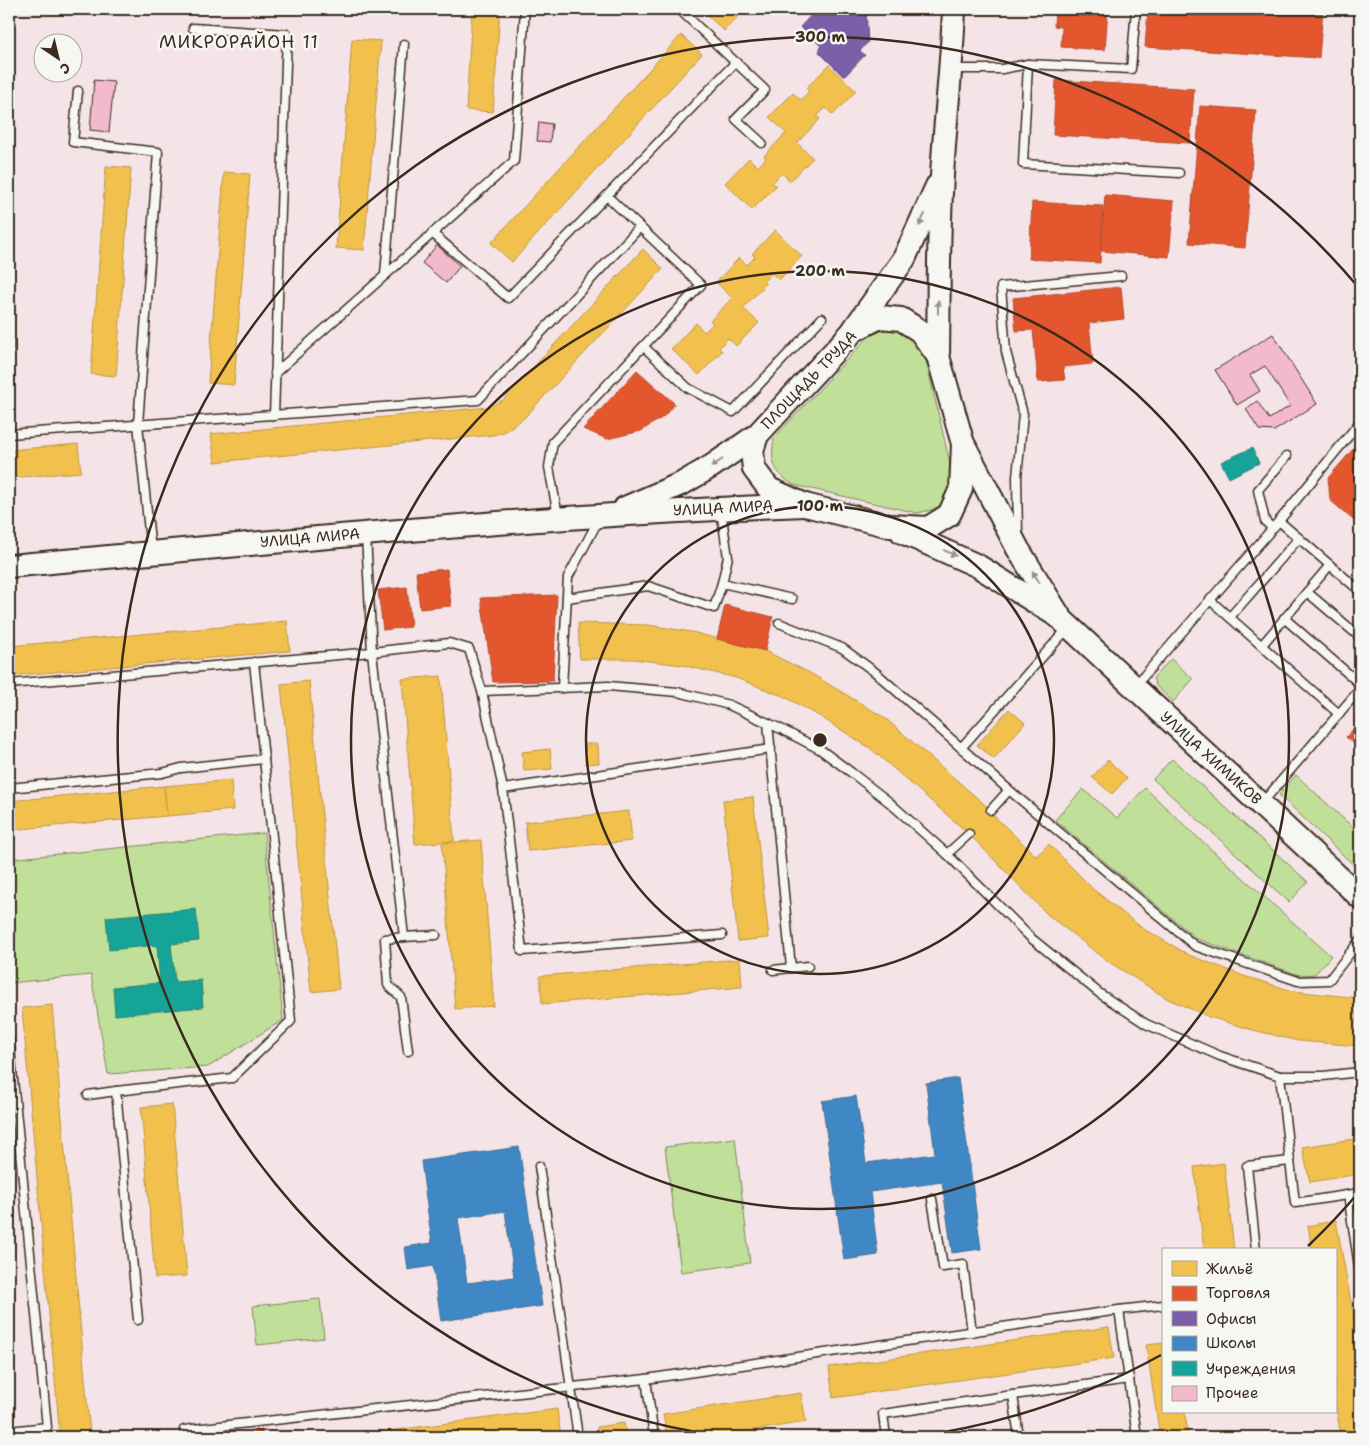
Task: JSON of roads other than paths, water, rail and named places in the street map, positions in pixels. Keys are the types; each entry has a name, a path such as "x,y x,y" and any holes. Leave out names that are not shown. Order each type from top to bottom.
{"street":[{"path":"938,356 942,176 952,69 954,9"},
{"path":"854,330 904,259 942,176"},
{"name":"ПЛОЩАДЬ ТРУДА","path":"880,317 901,319 920,331 938,356 963,444 961,489 949,515 928,528 890,526 805,505 769,490 754,469 752,451 757,434 854,330 880,317"},
{"name":"УЛИЦА МИРА","path":"606,515 683,484 757,434"},
{"name":"УЛИЦА ХИМИКОВ","path":"963,444 1018,549 1065,623"},
{"name":"УЛИЦА МИРА","path":"9,566 366,533 558,518 805,505"},
{"name":"УЛИЦА ХИМИКОВ","path":"890,526 978,566 1065,623 1262,804 1360,898"}],"lane":[{"path":"275,373 514,160 525,9"},
{"path":"678,9 764,90 736,119 762,144"},
{"path":"952,69 1002,70 1028,64 1131,69 1136,9"},
{"path":"193,28 287,34 274,416"},
{"path":"385,275 404,44"},
{"path":"432,233 508,298 736,62"},
{"path":"1028,64 1024,164 1179,173"},
{"path":"78,91 73,142 158,152 138,424 151,553"},
{"path":"558,518 549,467 553,442 701,285 607,196"},
{"path":"9,434 478,400 640,227"},
{"path":"1018,549 1017,477 1023,414 1006,352 1001,287 1121,276"},
{"path":"644,347 688,388 733,412 822,318"},
{"path":"1134,687 1279,521 1360,422"},
{"path":"1272,528 1265,521 1258,490 1287,456"},
{"path":"567,598 648,586 714,608 728,557 720,508"},
{"path":"562,688 568,577 606,515"},
{"path":"1279,521 1360,591"},
{"path":"366,533 372,652 404,937"},
{"path":"1230,617 1299,538"},
{"path":"1262,645 1330,565"},
{"path":"722,583 792,600"},
{"path":"1307,592 1360,637"},
{"path":"1210,600 1339,714"},
{"path":"1284,618 1360,684"},
{"path":"779,623 842,648 875,672 1009,790 1195,946 1298,981 1329,980 1360,940"},
{"path":"962,748 1065,623"},
{"path":"9,684 372,652 449,643 469,649 482,691 503,789 522,951 722,935"},
{"path":"88,1095 232,1078 290,1021 254,662"},
{"path":"482,691 608,686 678,692 729,705 821,750 852,773 889,802 947,854 1030,938 1073,974 1114,1004 1146,1024 1220,1056 1280,1076 1323,1076 1360,1072"},
{"path":"1262,804 1360,689"},
{"path":"768,723 791,968"},
{"path":"503,789 771,749"},
{"path":"9,788 162,773 181,768 264,760"},
{"path":"991,810 1009,790"},
{"path":"947,854 969,834"},
{"path":"408,1051 401,997 388,985 385,939 436,935"},
{"path":"773,970 808,966"},
{"path":"9,1038 47,1427 9,1431"},
{"path":"1280,1076 1295,1203 1360,1193"},
{"path":"116,1091 138,1320"},
{"path":"1256,1248 1247,1166 1290,1161"},
{"path":"540,1166 578,1437"},
{"path":"1348,1195 1360,1274"},
{"path":"932,1199 943,1268 963,1264 972,1332"},
{"path":"184,1430 646,1379 1162,1305"},
{"path":"1119,1310 1137,1437"},
{"path":"646,1379 654,1437"},
{"path":"886,1437 883,1414 1129,1379"},
{"path":"1013,1395 1019,1437"}],"district":[{"name":"МИКРОРАЙОН 11","path":"239,42"}]}
